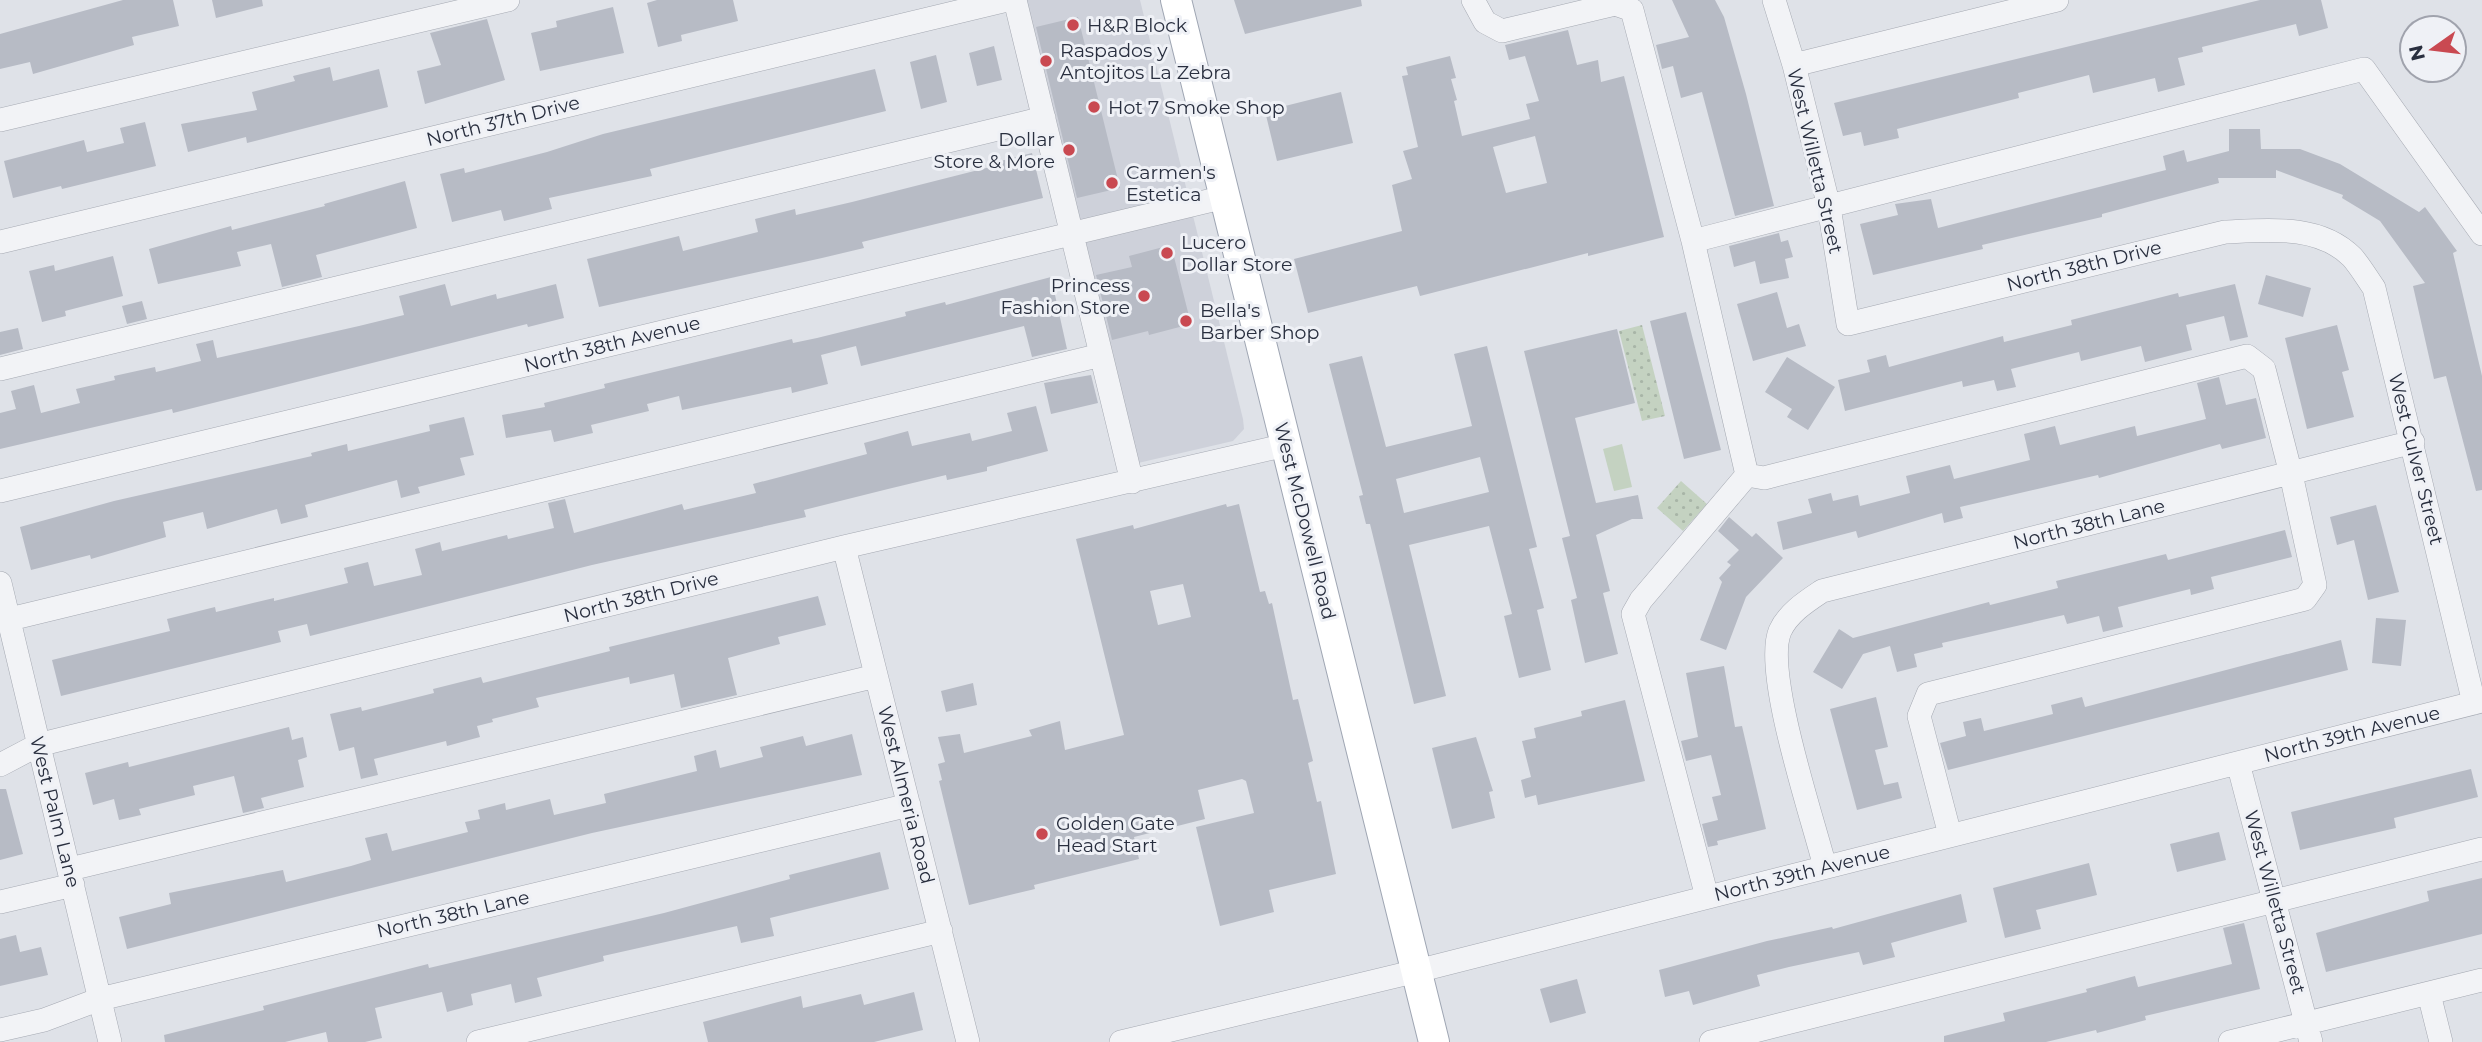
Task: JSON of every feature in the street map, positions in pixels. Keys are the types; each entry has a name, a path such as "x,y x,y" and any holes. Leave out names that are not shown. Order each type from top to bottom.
{"main road":[{"name":"West McDowell Road","path":"1176,0 1434,1042"}],"street":[{"path":"0,120 508,0"},
{"name":"North 37th Drive","path":"0,242 1007,0"},
{"path":"1015,0 1132,482"},
{"path":"1473,0 1485,22 1502,31 1615,4 1632,10 1693,241 1747,475"},
{"name":"West Willetta Street","path":"1774,0 1794,65 1829,207 1848,324"},
{"path":"1794,65 2057,0"},
{"path":"1693,241 2364,69 2482,234"},
{"path":"0,369 1044,118"},
{"name":"North 38th Avenue","path":"0,492 1225,197"},
{"name":"North 38th Drive","path":"1848,324 2225,232 2270,230 2322,235"},
{"name":"West Culver Street","path":"2322,235 2351,256 2374,288 2478,702"},
{"path":"8,632 1101,355"},
{"path":"1747,475 1764,478 2247,356 2264,369 2291,474 2315,585 2305,599 1927,694 1919,716 1950,835"},
{"name":"North 38th Lane","path":"1825,867 1780,693 1777,660 1780,631 1799,606 1822,590 2413,442"},
{"name":"North 38th Drive","path":"0,765 38,745 844,547 1286,445"},
{"path":"1707,897 1633,614 1747,475"},
{"name":"West Almeria Road","path":"844,547 968,1042"},
{"name":"West Palm Lane","path":"0,583 8,632 72,877 110,1042"},
{"path":"0,902 72,877 876,676"},
{"name":"North 39th Avenue","path":"1121,1042 1417,971 2478,702"},
{"name":"West Willetta Street","path":"2238,763 2309,1033"},
{"name":"North 38th Lane","path":"0,1030 44,1020 100,999 909,805"},
{"path":"1711,1042 2482,849"},
{"path":"478,1042 941,931"},
{"path":"2230,1042 2309,1033 2429,994 2482,981"},
{"path":"2429,994 2441,1042"}],"shaded area":[{"path":"1023,0 1140,0 1243,419 1244,429 1233,441 1138,463"}],"green space":[{"path":"1642,325 1665,416 1642,421 1619,331"},
{"path":"1622,444 1632,487 1614,491 1603,449"},
{"path":"1681,481 1707,504 1683,531 1657,508"}],"building":[{"path":"123,0 173,0 179,26 132,37 134,45 33,74 30,62 0,69 0,34"},
{"path":"212,0 262,0 263,6 216,18"},
{"path":"657,0 733,0 738,21 681,35 682,41 658,47 647,3"},
{"path":"1234,0 1361,0 1362,6 1245,34"},
{"path":"1672,0 1715,0 1724,17 1774,206 1735,216 1702,92 1681,98 1673,66 1662,69 1656,45 1689,37"},
{"path":"2260,0 2321,0 2328,28 2299,36 2296,24 2202,47 2203,52 2178,58 2185,85 2158,92 2155,78 2093,93 2089,75 2018,93 2019,98 1897,129 1899,138 1864,146 1861,132 1843,136 1834,103"},
{"path":"613,7 624,53 540,71 531,33 557,27 556,21"},
{"path":"1078,17 1120,188 1077,198 1036,27"},
{"path":"487,19 505,80 425,104 417,71 441,65 430,33"},
{"path":"1568,30 1577,65 1598,60 1601,82 1624,76 1664,237 1588,256 1588,253 1420,296 1417,286 1308,313 1294,259 1402,231 1392,185 1412,179 1403,151 1418,147 1402,76 1408,75 1406,67 1450,56 1456,78 1451,79 1457,100 1454,101 1462,136 1530,119 1526,104 1539,101 1525,56 1509,60 1505,45","holes":["1535,136 1547,183 1506,193 1493,147"]},
{"path":"994,46 1002,80 977,86 969,53"},
{"path":"936,55 947,102 921,109 910,62"},
{"path":"330,67 333,81 379,69 388,107 247,143 246,137 188,152 181,124 257,110 252,92 295,81 293,76"},
{"path":"875,69 886,111 650,169 652,176 549,198 552,209 504,221 501,210 452,222 440,174 464,168 465,173 603,134"},
{"path":"1341,92 1353,143 1277,161 1265,111"},
{"path":"145,122 156,166 13,198 4,161 84,140 87,152 124,143 120,128"},
{"path":"2229,129 2260,129 2261,149 2300,149 2340,164 2419,212 2425,207 2457,251 2453,253 2482,376 2482,490 2476,491 2446,376 2434,379 2413,286 2425,283 2380,221 2342,198 2343,195 2276,170 2276,178 2218,178 2219,183 2102,214 2102,217 1982,245 1983,249 1873,275 1860,224 1898,215 1895,204 1931,199 1938,228 2166,170 2163,156 2184,150 2187,162 2229,151"},
{"path":"1032,153 1043,198 862,242 864,248 599,307 587,259 679,236 683,251 758,232 755,219 795,209 796,215 852,202 998,165 997,162"},
{"path":"405,181 417,228 316,255 322,277 282,287 271,244 237,252 241,266 158,284 149,249 231,226 232,230 325,206 324,204"},
{"path":"1779,233 1781,242 1788,240 1793,257 1785,259 1789,278 1760,284 1755,261 1734,267 1729,246"},
{"path":"1171,245 1191,324 1149,335 1148,331 1112,340 1096,275 1132,267 1129,256"},
{"path":"113,256 123,296 65,311 66,316 42,322 29,271 54,265 55,271"},
{"path":"2266,275 2311,288 2303,317 2258,304"},
{"path":"1051,277 1067,349 1032,357 1024,326 861,366 856,346 821,355 828,384 792,393 791,387 682,410 679,396 647,404 649,411 591,425 593,433 554,442 551,430 506,438 502,415 545,407 544,403 605,388 604,384 792,339 793,343 817,338 906,316 905,312 945,302 946,305"},
{"path":"445,284 451,306 496,294 497,299 556,284 564,318 528,327 527,324 173,413 172,409 0,449 0,413 16,409 11,391 34,385 41,413 80,403 76,389 115,380 114,376 155,367 156,372 201,361 196,344 213,340 217,358 359,326 404,315 399,296"},
{"path":"2235,284 2248,337 2230,341 2224,316 2186,325 2192,350 2145,362 2141,346 2081,361 2079,352 2011,369 2016,387 1997,391 1994,380 1963,387 1962,381 1845,411 1838,380 1870,372 1867,360 1886,355 1889,367 2003,336 2004,342 2072,325 2071,320 2178,293 2179,297"},
{"path":"1777,292 1787,328 1799,324 1806,346 1753,361 1737,304"},
{"path":"142,301 147,319 127,324 122,306"},
{"path":"1686,312 1721,450 1684,459 1650,321"},
{"path":"2337,325 2349,370 2342,372 2354,417 2307,429 2285,338"},
{"path":"18,328 23,349 0,355 0,332"},
{"path":"1617,329 1635,403 1575,418 1596,503 1638,495 1643,519 1632,519 1596,535 1610,591 1603,593 1618,654 1585,663 1571,600 1577,598 1562,538 1570,536 1524,351"},
{"path":"1487,346 1537,547 1529,549 1544,608 1537,610 1551,670 1519,678 1504,616 1512,614 1489,526 1409,545 1446,696 1414,704 1370,524 1366,524 1359,496 1363,495 1329,364 1362,356 1386,447 1472,426 1454,354","holes":["1480,457 1489,492 1404,513 1396,479"]},
{"path":"1787,357 1835,387 1808,430 1787,417 1792,409 1765,392"},
{"path":"1091,375 1098,403 1051,414 1044,383"},
{"path":"2219,377 2226,405 2256,398 2266,438 2222,449 2220,444 2099,478 2098,475 1960,507 1963,518 1944,523 1942,513 1858,538 1856,531 1783,550 1777,522 1812,513 1808,499 1831,493 1833,501 1858,495 1860,506 1910,493 1906,476 1950,465 1954,479 2030,460 2024,434 2055,426 2060,445 2135,426 2137,436 2206,419 2197,383"},
{"path":"1036,406 1048,451 987,467 987,471 947,480 946,475 888,489 804,510 806,517 592,565 310,636 307,624 278,631 281,642 61,696 52,660 170,631 167,619 215,607 216,612 274,598 274,601 348,583 344,568 368,562 374,586 422,575 415,549 440,542 442,551 507,535 508,539 554,528 548,503 565,499 574,533 682,504 684,510 756,493 753,484 867,454 864,443 908,431 912,446 970,433 972,441 1012,431 1007,413"},
{"path":"464,417 474,455 460,458 465,475 418,487 420,493 401,498 397,480 305,505 308,517 281,524 277,509 207,529 203,512 163,522 166,537 91,559 90,555 31,570 20,527 114,501 312,456 311,453 347,444 348,451 430,431 429,425"},
{"path":"1226,504 1227,507 1239,504 1260,592 1265,591 1269,604 1272,603 1293,700 1298,699 1313,761 1308,763 1317,802 1321,801 1336,874 1269,890 1274,912 1220,926 1196,827 1254,813 1246,781 1242,779 1198,790 1205,819 1134,837 1139,859 1034,885 1035,889 969,905 939,781 942,780 938,764 945,762 938,737 960,734 964,753 1032,736 1029,730 1060,721 1065,750 1124,735 1076,539 1133,525 1134,529","holes":["1183,584 1191,617 1158,625 1150,591"]},
{"path":"2376,505 2399,592 2368,600 2354,540 2337,545 2330,517"},
{"path":"1729,517 1752,537 1756,533 1783,558 1746,597 1726,650 1700,640 1722,582 1719,578 1731,565 1727,562 1739,550 1718,531"},
{"path":"2285,530 2292,557 2211,577 2214,589 2191,595 2190,589 2118,607 2123,627 2103,632 2099,616 2067,624 2064,615 1942,643 1943,647 1914,654 1917,667 1897,672 1890,646 1863,654 1842,689 1813,672 1839,629 1853,638 1989,602 1990,605 2058,588 2056,581 2166,554 2168,560"},
{"path":"818,596 826,625 778,637 780,644 728,658 737,695 681,708 674,674 630,684 629,677 536,698 539,707 492,719 493,722 477,726 480,737 447,746 446,741 374,759 378,775 361,779 354,747 339,751 330,714 361,707 362,711 434,693 433,689 481,677 483,683 610,651 609,647"},
{"path":"2376,618 2406,620 2401,666 2372,663"},
{"path":"2341,640 2348,670 1948,770 1940,743 1966,736 1963,722 1981,718 1984,731 2053,714 2051,705 2082,697 2085,707"},
{"path":"1724,666 1735,727 1742,726 1766,829 1717,841 1718,845 1708,847 1702,824 1718,820 1712,797 1721,795 1711,755 1686,761 1681,741 1698,737 1686,673"},
{"path":"973,683 977,705 946,712 941,691"},
{"path":"1876,697 1888,747 1875,750 1884,785 1898,782 1902,798 1857,810 1830,709"},
{"path":"1625,700 1645,781 1538,805 1536,795 1525,798 1521,780 1531,777 1522,741 1536,738 1534,728 1582,716 1581,711"},
{"path":"289,727 292,740 303,737 307,757 298,760 304,787 261,798 264,808 243,813 234,776 193,786 195,795 139,809 141,815 119,820 114,799 93,805 85,773 128,762 129,767"},
{"path":"852,734 862,775 592,833 127,949 119,917 171,904 169,893 283,870 286,882 371,860 365,838 387,833 392,851 468,832 465,822 480,819 478,810 505,803 506,810 550,799 554,815 606,803 604,794 697,771 694,756 716,750 720,768 763,757 760,747 803,736 806,746"},
{"path":"1476,737 1493,791 1489,792 1495,818 1452,829 1432,748"},
{"path":"2471,769 2478,797 2394,818 2396,828 2300,850 2291,812"},
{"path":"0,789 6,789 23,854 0,860"},
{"path":"2219,832 2226,860 2177,872 2170,844"},
{"path":"880,852 889,889 770,918 774,936 741,943 737,926 603,956 604,961 537,978 542,996 515,1003 511,984 471,994 473,1005 447,1012 442,992 375,1008 382,1038 365,1042 328,1042 326,1032 285,1042 165,1042 164,1035 264,1010 263,1006 428,964 429,968 664,913 790,879 789,875"},
{"path":"2089,863 2097,895 2036,910 2041,929 2005,938 1993,888"},
{"path":"2482,878 2482,934 2326,972 2316,933 2429,901 2427,891"},
{"path":"1961,894 1967,922 1891,943 1895,957 1863,965 1859,952 1789,967 1757,975 1760,986 1693,1005 1689,991 1665,997 1659,970 1767,941 1832,927 1833,929"},
{"path":"2244,923 2260,989 2145,1016 2146,1020 2097,1033 2096,1030 2046,1042 1944,1042 1944,1036 2005,1021 2003,1013 2087,992 2086,989 2135,976 2138,987 2232,964 2223,928"},
{"path":"16,935 20,952 41,947 48,975 0,986 0,939"},
{"path":"1577,979 1586,1013 1550,1023 1540,989"},
{"path":"914,992 923,1030 874,1042 708,1042 703,1022 801,996 803,1008 861,994 864,1005"}],"place":[{"name":"H&R Block","path":"1073,25"},
{"name":"Raspados y Antojitos La Zebra","path":"1046,61"},
{"name":"Hot 7 Smoke Shop","path":"1094,107"},
{"name":"Dollar Store & More","path":"1069,150"},
{"name":"Carmen's Estetica","path":"1112,183"},
{"name":"Lucero Dollar Store","path":"1167,253"},
{"name":"Princess Fashion Store","path":"1144,296"},
{"name":"Bella's Barber Shop","path":"1186,321"},
{"name":"Golden Gate Head Start","path":"1042,834"}]}
